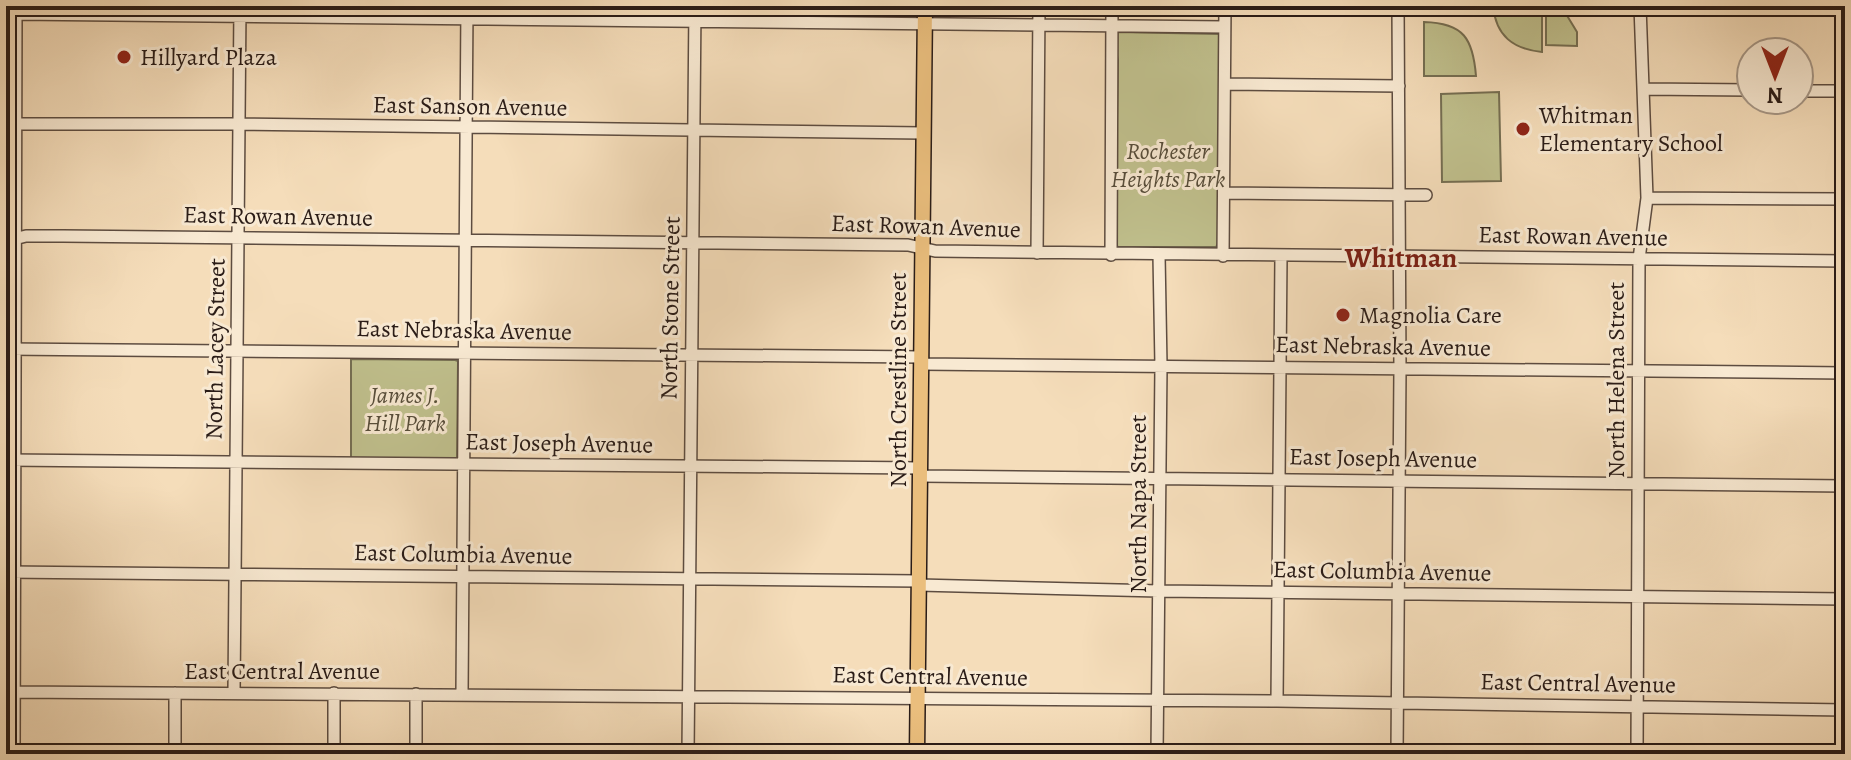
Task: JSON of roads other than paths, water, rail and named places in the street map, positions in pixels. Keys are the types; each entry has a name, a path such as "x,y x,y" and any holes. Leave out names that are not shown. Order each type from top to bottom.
{"main road":[{"name":"North Crestline Street","path":"917,754 925,6"}],"street":[{"path":"462,694 467,6"},
{"name":"North Stone Street","path":"688,754 695,6"},
{"path":"1037,253 1039,6"},
{"path":"1111,255 1112,6"},
{"path":"1223,256 1225,6"},
{"path":"1397,754 1400,369 1398,6"},
{"name":"North Helena Street","path":"1637,754 1637,370 1639,259 1647,198 1640,6"},
{"path":"14,754 10,572 10,240 11,143 15,124 11,27 16,10 240,11 467,19 1224,27"},
{"name":"North Lacey Street","path":"234,693 240,11"},
{"path":"1225,84 1399,86"},
{"path":"1643,89 1735,90"},
{"path":"1815,91 1845,91"},
{"name":"East Sanson Avenue","path":"15,124 923,133"},
{"path":"1224,193 1426,195"},
{"path":"1647,198 1845,199"},
{"name":"East Rowan Avenue","path":"10,240 50,236 693,242 908,245 935,251 1111,255 1845,261"},
{"name":"North Napa Street","path":"1157,754 1161,366 1159,255"},
{"path":"1277,701 1281,256"},
{"name":"East Nebraska Avenue","path":"11,349 464,352 1161,366 1845,373"},
{"name":"East Joseph Avenue","path":"11,460 691,467 1160,478 1845,486"},
{"name":"East Columbia Avenue","path":"10,572 689,578 1159,591 1845,599"},
{"name":"East Central Avenue","path":"11,686 175,693 918,697 1845,710"},
{"path":"175,693 175,754"},
{"path":"334,693 334,754"},
{"path":"416,694 416,754"}],"place":[{"name":"Hillyard Plaza","path":"124,57"},
{"name":"Whitman Elementary School","path":"1523,129"},
{"name":"Magnolia Care","path":"1343,315"}],"district":[{"name":"Whitman","path":"1401,258"}],"park label":[{"name":"Rochester Heights Park","path":"1168,165"},
{"name":"James J. Hill Park","path":"405,409"}]}
